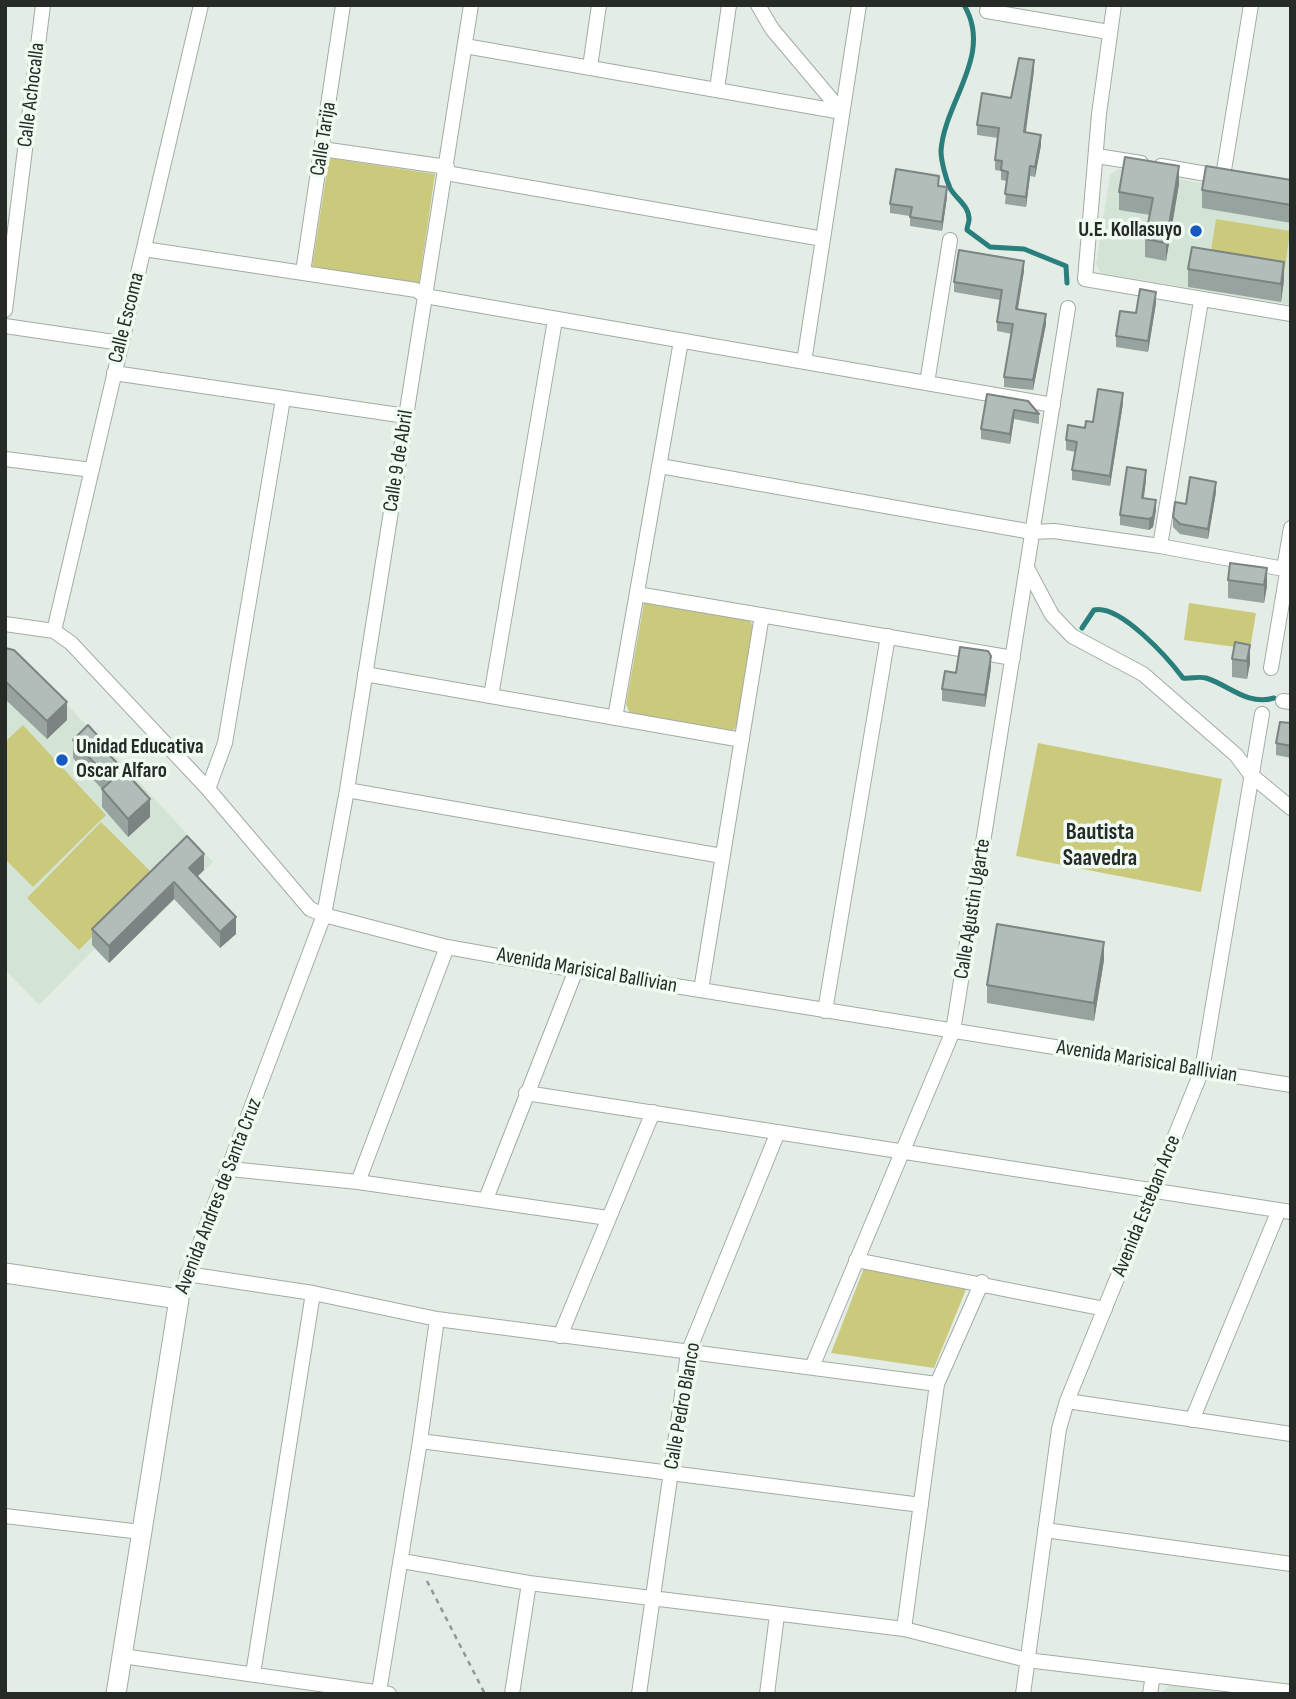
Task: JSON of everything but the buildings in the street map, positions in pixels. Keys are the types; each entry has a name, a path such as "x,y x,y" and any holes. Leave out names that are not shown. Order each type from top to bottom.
{"street":[{"name":"Calle Achocalla","path":"5,310 43,5"},
{"name":"Calle Escoma","path":"54,631 201,5"},
{"name":"Calle Tarija","path":"303,272 343,5"},
{"name":"Calle 9 de Abril","path":"324,915 347,790 471,5"},
{"path":"590,67 599,5"},
{"path":"718,89 729,5"},
{"path":"758,5 772,29 842,112"},
{"path":"804,362 859,5"},
{"path":"1114,5 1109,32 1085,279 1201,301 1291,314"},
{"path":"1097,156 1230,178 1251,5"},
{"path":"987,11 1109,32"},
{"path":"465,46 842,112"},
{"path":"322,149 823,239"},
{"path":"927,383 950,240"},
{"path":"144,249 416,290 425,296 555,320 1052,405"},
{"path":"1160,546 1201,301"},
{"name":"Calle Agustin Ugarte","path":"812,1367 953,1031 1068,308"},
{"path":"491,696 555,320"},
{"path":"5,326 121,343"},
{"path":"615,718 681,341"},
{"path":"114,373 406,416"},
{"path":"208,789 225,743 283,399"},
{"path":"5,459 92,470"},
{"path":"660,466 1032,532 1054,531 1160,546 1287,572"},
{"path":"1271,668 1287,572 1291,528"},
{"path":"1027,568 1052,615 1072,636 1143,674 1236,755 1251,775 1291,808"},
{"path":"637,594 1013,658"},
{"path":"701,990 762,615"},
{"path":"5,624 54,631"},
{"name":"Avenida Marisical Ballivian","path":"54,631 71,643 208,789 310,909 324,915 447,947 576,970 1291,1084"},
{"path":"825,1011 888,636"},
{"path":"365,674 742,740"},
{"name":"Avenida Esteban Arce","path":"1023,1694 1059,1429 1067,1401 1202,1070 1262,714"},
{"path":"347,790 722,856"},
{"name":"Avenida Andres de Santa Cruz","path":"116,1694 179,1299 324,915"},
{"path":"358,1182 447,947"},
{"path":"486,1199 576,970"},
{"path":"526,1093 1285,1211 1192,1420"},
{"path":"561,1336 653,1112"},
{"name":"Calle Pedro Blanco","path":"639,1694 688,1353 778,1132"},
{"path":"230,1169 358,1182 608,1218"},
{"path":"856,1259 982,1282 1105,1309"},
{"path":"5,1273 179,1299"},
{"path":"187,1274 313,1293 437,1319 937,1384"},
{"path":"904,1629 937,1384 982,1282"},
{"path":"253,1674 313,1293"},
{"path":"122,1656 384,1693 437,1319"},
{"path":"1067,1401 1291,1434"},
{"path":"420,1441 921,1505"},
{"path":"5,1516 141,1532"},
{"path":"1045,1530 1291,1564"},
{"path":"402,1562 529,1583 904,1629 1027,1660 1291,1692"},
{"path":"512,1694 529,1583"},
{"path":"767,1694 777,1615"},
{"path":"1150,1694 1153,1675"}],"path":[{"path":"418,1564 485,1694"}],"shaded area":[{"path":"329,158 435,174 419,284 312,267"},
{"name":"U.E. Kollasuyo","path":"1118,169 1291,198 1291,305 1101,273 1096,264 1110,175"},
{"path":"1216,219 1290,231 1284,275 1209,263"},
{"path":"644,603 748,619 753,625 737,727 732,731 630,714 626,704"},
{"path":"1189,603 1256,613 1250,649 1184,640"},
{"name":"Unidad Educativa Oscar Alfaro","path":"5,657 25,659 213,862 109,963 94,949 39,1005 5,970"},
{"path":"23,725 106,815 33,887 5,859 5,742"},
{"path":"1038,743 1222,779 1201,892 1016,856"},
{"path":"101,822 154,875 79,950 27,898"},
{"path":"864,1268 967,1287 934,1368 831,1353"},
{"path":"1169,1685 1237,1694 1161,1694"}],"waterway":[{"path":"964,5 972,24 973,42 971,60 944,133 941,155 948,184 967,210 967,230 990,247 1024,249 1066,266 1067,283"},
{"path":"1082,628 1094,610 1105,610 1117,615 1143,634 1183,678 1206,678 1238,694 1255,699 1274,698"}],"place":[{"name":"U.E. Kollasuyo","path":"1196,231"},
{"name":"Unidad Educativa Oscar Alfaro","path":"62,760"}],"district":[{"name":"Bautista Saavedra","path":"1100,846"}]}
